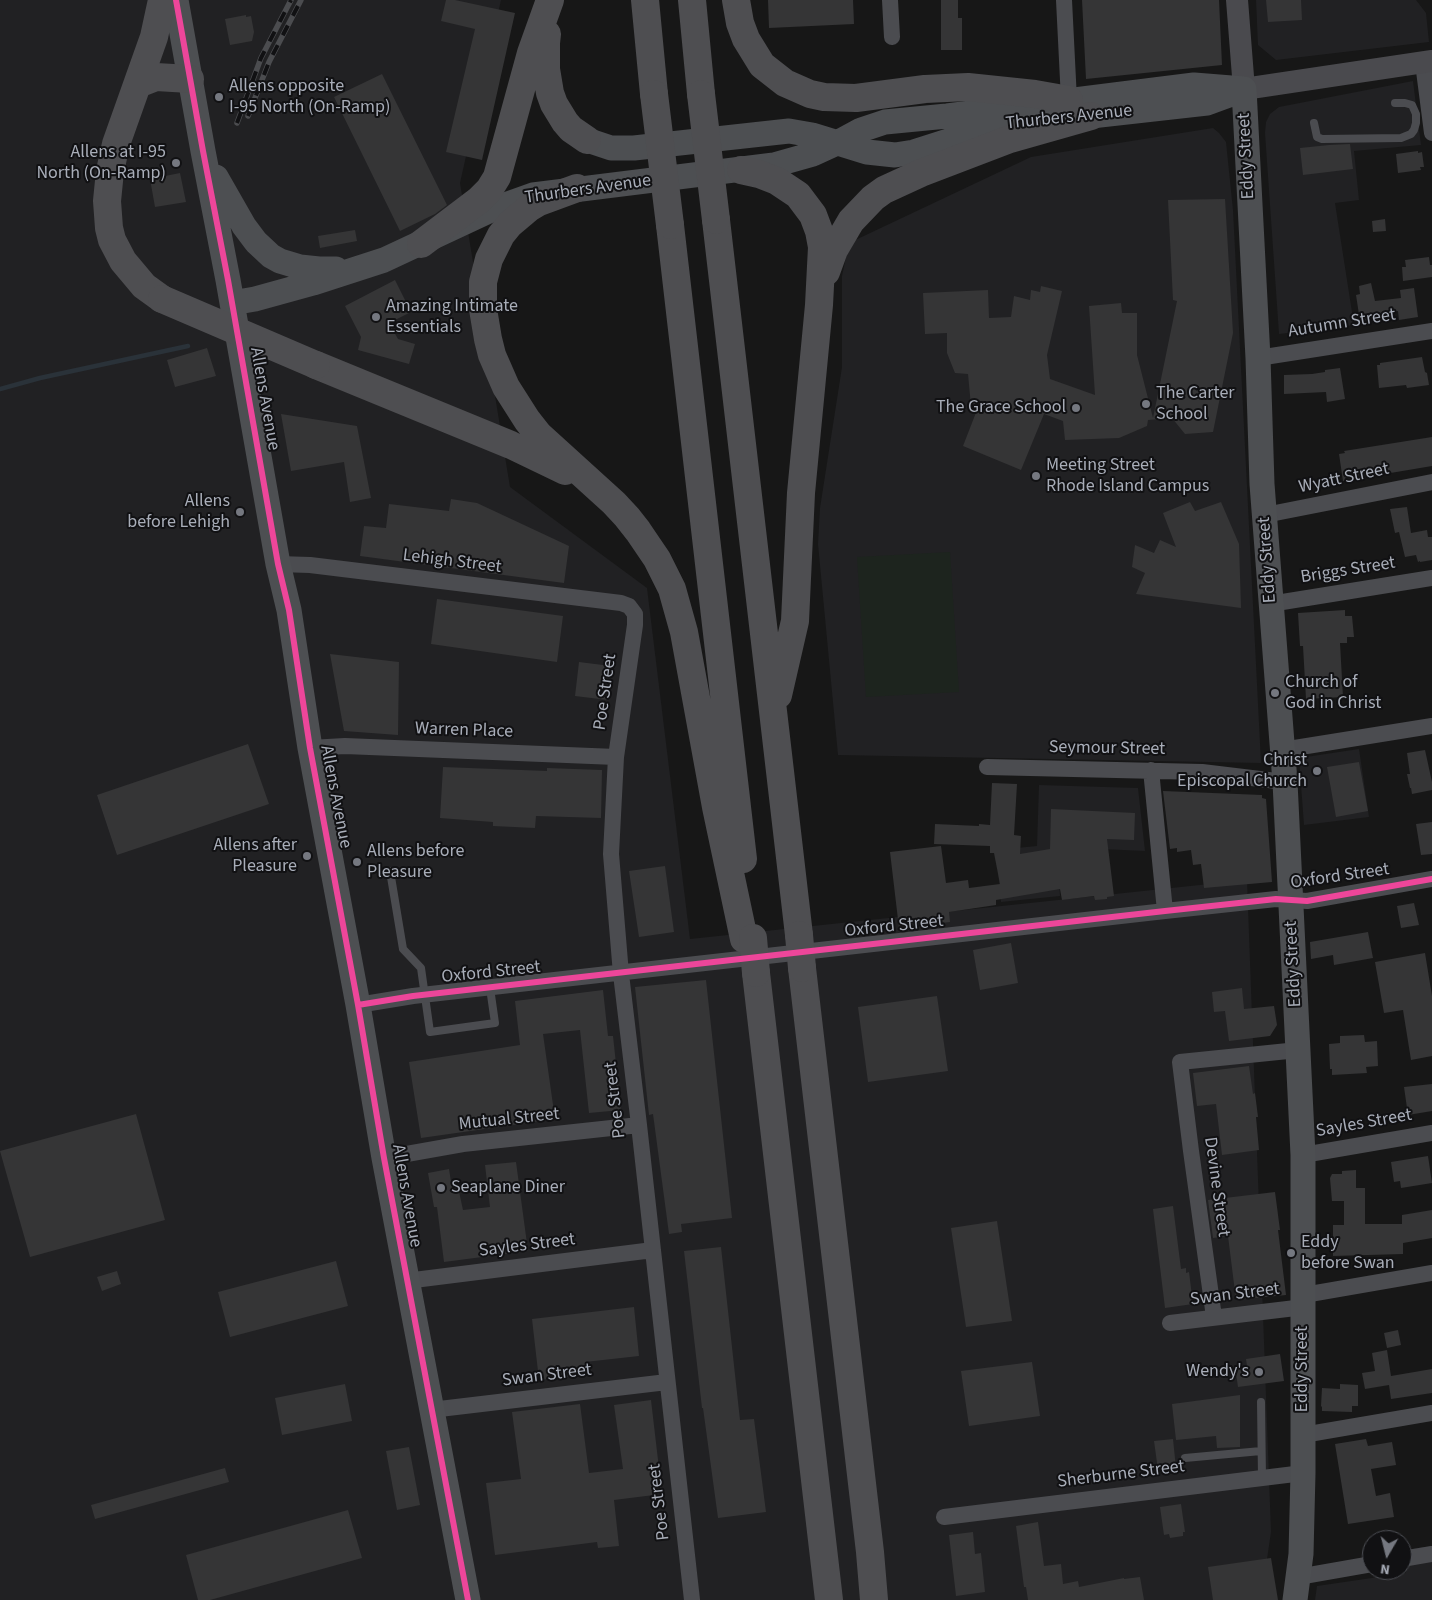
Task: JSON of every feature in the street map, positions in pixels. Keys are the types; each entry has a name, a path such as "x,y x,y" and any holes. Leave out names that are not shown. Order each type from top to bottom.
{"highway":[{"path":"162,0 154,37 121,130 108,186 108,215 112,240 122,261 144,286 162,299 541,459 586,483 614,503"},
{"path":"551,0 546,43 550,93 554,104 565,122 587,140"},
{"path":"421,244 479,200 489,190 496,177 531,53 551,0"},
{"path":"645,0 748,939"},
{"path":"692,0 701,94 774,714 874,1600"},
{"path":"736,0 740,23 746,39 762,65 784,83 810,94 824,97 848,98 925,88 968,87 1035,94 1069,100"},
{"path":"138,84 156,77 190,79"},
{"path":"819,305 828,264 842,235 862,209 884,190 914,175 1003,142 1091,116"},
{"path":"741,170 769,177 785,185 804,201 813,214 822,247 819,305 801,493 795,621 774,714"},
{"path":"577,188 539,202 529,208 510,224 502,235 489,259 484,276 485,325 492,355 515,405 538,434 614,503 638,531 657,559 672,589 677,604 684,632 716,807 748,939 762,1022 829,1600"},
{"path":"870,1552 885,1600"}],"main road":[{"name":"Allens Avenue","path":"176,0 278,564 289,610 310,748 358,1005 406,1281 468,1600"},
{"name":"Eddy Street","path":"1237,0 1244,89 1264,516 1285,782 1302,1155 1303,1435 1301,1548 1297,1589"},
{"name":"Thurbers Avenue","path":"587,140 611,148 634,148 789,131 812,135 876,154 904,154 986,129 1022,121 1091,116 1207,103 1244,89 1427,62"},
{"name":"Thurbers Avenue","path":"232,303 255,299 364,267 401,254 468,220 533,195 577,188 741,170 795,161 838,143 861,130 885,122 1194,85 1244,89"},
{"path":"203,151 223,191 244,226 256,242 272,256 290,264 310,268 364,267"}],"street":[{"path":"890,0 892,37"},
{"path":"1064,0 1069,100"},
{"path":"1427,62 1432,133"},
{"name":"Autumn Street","path":"1258,358 1432,331"},
{"name":"Wyatt Street","path":"1264,516 1432,482"},
{"name":"Lehigh Street","path":"278,564 310,565 621,603"},
{"name":"Briggs Street","path":"1270,604 1432,578"},
{"name":"Poe Street","path":"621,603 629,606 636,619 616,757 610,844 621,974 692,1600"},
{"path":"1282,750 1432,726"},
{"name":"Warren Place","path":"310,748 345,746 616,757"},
{"name":"Seymour Street","path":"987,766 1202,772 1285,782"},
{"path":"1152,770 1166,910"},
{"name":"Oxford Street","path":"358,1005 425,995 1166,910 1276,899 1306,901 1432,880"},
{"name":"Devine Street","path":"1214,1317 1180,1062 1298,1050"},
{"name":"Mutual Street","path":"384,1158 463,1150 639,1125"},
{"name":"Sayles Street","path":"1302,1155 1432,1133"},
{"name":"Sayles Street","path":"406,1281 653,1250"},
{"name":"Swan Street","path":"1170,1323 1304,1301 1432,1273"},
{"name":"Swan Street","path":"431,1410 667,1382"},
{"path":"1303,1435 1432,1413"},
{"name":"Sherburne Street","path":"944,1516 1302,1473"},
{"path":"1412,1557 1432,1554"},
{"path":"1297,1589 1362,1567"}],"lane":[{"path":"1314,122 1317,137 1322,140 1400,138 1411,134 1414,130 1416,114 1412,105 1395,103"},
{"path":"390,871 403,950 421,968 430,1032 495,1023 490,988"},
{"path":"1261,1402 1262,1478"},
{"path":"1185,1458 1261,1451"}],"shaded area":[{"path":"0,0 501,0 460,183 510,487 647,588 690,939 1247,880 1271,1532 1261,1600 0,1600"},
{"path":"1256,0 1416,0 1426,13 1429,42 1276,60 1258,45"},
{"path":"1413,81 1421,145 1354,151 1359,200 1335,203 1354,325 1279,334 1265,133 1266,122 1270,114 1279,107"},
{"name":"Meeting Street Rhode Island Campus","path":"1213,128 1226,142 1233,210 1261,763 838,755 818,544 820,508 842,367 842,276 849,243 1031,157"},
{"path":"950,552 959,692 866,697 857,557"},
{"path":"1359,749 1369,817 1304,825 1299,758"},
{"path":"1039,785 1138,788 1145,851 1057,847 1060,896 1001,902 996,850 1037,846"},
{"path":"1432,1546 1432,1600 1315,1600 1317,1586 1362,1579 1412,1580 1412,1549"}],"building":[{"path":"446,0 455,0 515,13 482,160 446,152 475,29 441,21"},
{"path":"768,0 853,0 854,24 769,28"},
{"path":"941,0 958,0 958,18 962,18 962,50 941,50"},
{"path":"1082,0 1219,0 1222,65 1086,79"},
{"path":"1266,0 1301,0 1302,20 1268,22"},
{"path":"246,15 246,17 251,16 254,32 252,41 230,45 225,19"},
{"path":"382,74 447,205 435,214 400,231 334,97"},
{"path":"1350,144 1353,169 1303,175 1300,148"},
{"path":"1418,151 1418,153 1422,152 1424,167 1420,167 1421,170 1398,173 1396,154"},
{"path":"180,173 186,202 155,207 150,179"},
{"path":"1225,199 1233,333 1213,432 1185,434 1172,418 1148,420 1147,426 1119,438 1065,440 1063,421 1044,414 1021,470 963,446 977,410 971,406 968,374 955,373 947,353 947,333 925,334 923,293 988,290 989,318 1011,317 1014,296 1030,300 1031,290 1040,292 1041,286 1062,291 1047,355 1050,379 1095,395 1089,306 1121,303 1122,313 1137,313 1137,355 1153,418 1177,301 1173,300 1168,200"},
{"path":"1385,219 1386,231 1373,232 1372,221"},
{"path":"355,230 357,241 320,248 318,236"},
{"path":"1429,257 1430,265 1432,265 1432,277 1403,281 1402,267 1406,267 1405,260"},
{"name":"Amazing Intimate Essentials","path":"395,280 411,312 389,323 398,339 415,344 409,364 358,350 361,337 345,306"},
{"path":"1371,283 1375,301 1401,298 1400,290 1414,288 1418,317 1399,320 1398,311 1376,315 1376,319 1360,321 1356,295 1360,294 1359,286"},
{"path":"207,348 216,376 175,387 167,360"},
{"path":"1422,357 1429,385 1407,388 1406,385 1379,388 1377,365"},
{"path":"1340,368 1345,399 1327,402 1326,392 1284,394 1284,375 1312,374"},
{"path":"281,414 357,426 371,498 350,502 344,462 291,471"},
{"path":"1432,437 1432,466 1343,481 1339,454 1345,453 1344,451"},
{"path":"451,499 477,503 569,546 564,583 360,556 364,526 386,528 389,504 449,511"},
{"path":"1190,502 1195,511 1221,502 1239,544 1241,608 1136,594 1145,573 1132,567 1135,545 1154,553 1160,540 1176,547 1163,513"},
{"path":"1407,507 1411,533 1427,530 1428,537 1432,537 1432,560 1418,562 1416,555 1405,557 1399,532 1395,533 1390,509"},
{"path":"437,599 563,616 557,662 431,644"},
{"path":"1345,610 1345,616 1352,616 1354,637 1347,637 1347,643 1340,643 1343,697 1306,699 1303,646 1300,646 1298,613"},
{"path":"330,654 399,662 398,735 344,731"},
{"path":"579,662 611,666 608,700 575,696"},
{"path":"248,744 269,804 117,855 97,795"},
{"path":"1425,750 1432,790 1412,794 1407,774 1410,774 1407,753"},
{"path":"1359,762 1368,811 1336,817 1327,767"},
{"path":"443,767 547,771 547,768 602,770 601,818 536,816 535,828 493,826 493,822 440,818"},
{"path":"992,783 1017,784 1014,835 1021,836 1020,854 1050,849 1051,809 1135,813 1134,840 1107,839 1114,896 1095,900 1094,896 1062,900 1060,889 996,900 996,905 949,912 950,922 899,928 890,852 941,846 946,883 968,880 969,888 1000,884 994,853 990,853 990,846 934,844 935,824 990,825"},
{"path":"1163,791 1262,795 1262,798 1266,799 1272,882 1204,888 1201,864 1193,865 1191,850 1177,852 1177,848 1170,849"},
{"path":"1432,822 1432,854 1421,855 1416,824"},
{"path":"665,866 674,932 639,937 629,871"},
{"path":"1414,903 1419,925 1401,928 1397,906"},
{"path":"1368,932 1373,958 1334,965 1333,955 1311,959 1310,942"},
{"path":"1011,943 1018,983 980,990 973,950"},
{"path":"1425,953 1432,996 1432,1056 1411,1060 1403,1010 1384,1013 1375,962"},
{"path":"706,980 732,1218 681,1224 682,1232 669,1234 653,1114 649,1115 635,987"},
{"path":"1242,988 1244,1009 1274,1006 1277,1025 1270,1036 1229,1041 1225,1011 1214,1012 1212,992"},
{"path":"603,990 608,1036 613,1036 621,1110 589,1113 580,1030 543,1034 555,1119 421,1138 409,1062 520,1045 515,1001"},
{"path":"937,996 948,1071 868,1082 858,1007"},
{"path":"1364,1035 1365,1042 1377,1041 1378,1066 1366,1067 1367,1073 1332,1075 1329,1044 1340,1043 1340,1036"},
{"path":"1249,1066 1258,1117 1256,1117 1259,1150 1222,1155 1216,1104 1197,1106 1193,1073"},
{"path":"1432,1084 1432,1111 1408,1115 1404,1087"},
{"path":"136,1114 165,1220 30,1257 0,1151"},
{"path":"1428,1156 1432,1183 1401,1188 1400,1181 1394,1182 1391,1162"},
{"path":"516,1162 528,1251 444,1262 437,1207 434,1207 428,1173 449,1169 452,1188 458,1187 463,1210 490,1207 485,1165"},
{"path":"1356,1170 1356,1188 1365,1188 1365,1224 1402,1224 1402,1215 1432,1210 1432,1238 1403,1243 1403,1254 1333,1256 1333,1225 1344,1225 1344,1201 1332,1201 1330,1178 1332,1174 1342,1174 1342,1171"},
{"path":"1275,1192 1286,1295 1236,1300 1228,1236 1213,1238 1208,1200"},
{"path":"1173,1206 1181,1269 1186,1268 1186,1273 1189,1272 1193,1304 1165,1308 1153,1209"},
{"path":"997,1221 1012,1321 966,1327 951,1228"},
{"path":"721,1247 740,1420 754,1419 766,1512 718,1518 702,1408 684,1251"},
{"path":"336,1261 348,1306 230,1337 218,1292"},
{"path":"117,1271 121,1284 102,1291 97,1277"},
{"path":"634,1307 639,1356 585,1362 586,1375 539,1380 532,1319"},
{"path":"1398,1330 1401,1345 1387,1348 1384,1333"},
{"path":"1387,1350 1391,1376 1432,1369 1432,1393 1391,1399 1389,1385 1365,1389 1362,1373 1375,1371 1372,1353"},
{"name":"Wendy's","path":"1280,1354 1284,1381 1238,1387 1235,1367 1247,1366 1246,1359"},
{"path":"1032,1362 1040,1416 969,1426 961,1371"},
{"path":"345,1384 352,1421 282,1435 275,1398"},
{"path":"1340,1384 1358,1385 1358,1406 1352,1406 1352,1412 1322,1411 1322,1388 1340,1389"},
{"path":"1240,1395 1240,1447 1217,1448 1216,1436 1176,1440 1172,1404"},
{"path":"651,1400 662,1494 614,1500 619,1546 598,1548 597,1542 495,1555 486,1483 521,1479 512,1412 580,1404 589,1473 623,1469 614,1405"},
{"path":"1173,1439 1176,1468 1174,1468 1174,1471 1163,1472 1158,1470 1154,1441"},
{"path":"1366,1439 1368,1446 1392,1442 1396,1465 1371,1469 1376,1496 1390,1493 1394,1517 1348,1524 1335,1444"},
{"path":"409,1447 420,1505 397,1510 386,1451"},
{"path":"225,1468 229,1482 95,1519 91,1505"},
{"path":"1181,1504 1185,1532 1183,1532 1183,1536 1170,1538 1169,1534 1164,1535 1160,1507"},
{"path":"348,1510 362,1558 210,1600 198,1600 186,1555"},
{"path":"1038,1522 1044,1566 1061,1564 1063,1584 1078,1581 1079,1587 1124,1578 1140,1577 1144,1600 1028,1600 1026,1587 1024,1587 1016,1526"},
{"path":"973,1532 975,1554 981,1553 985,1592 956,1596 949,1535"},
{"path":"1271,1558 1278,1600 1213,1600 1208,1567"}],"waterway":[{"path":"0,389 40,378 188,346"}],"railway":[{"path":"237,123 261,58 291,0"},
{"path":"248,116 269,62 301,0"}],"cycle path":[{"path":"176,0 278,564 289,610 310,748 358,1005 384,1158 468,1600"},
{"path":"358,1005 413,996 1165,911 1276,899 1307,901 1432,879"}],"place":[{"name":"Allens opposite I-95 North (On-Ramp)","path":"219,97"},
{"name":"Allens at I-95 North (On-Ramp)","path":"176,163"},
{"name":"Amazing Intimate Essentials","path":"376,317"},
{"name":"The Carter School","path":"1146,404"},
{"name":"The Grace School","path":"1076,408"},
{"name":"Meeting Street Rhode Island Campus","path":"1036,476"},
{"name":"Allens before Lehigh","path":"240,512"},
{"name":"Church of God in Christ","path":"1275,693"},
{"name":"Christ Episcopal Church","path":"1317,771"},
{"name":"Allens after Pleasure","path":"307,856"},
{"name":"Allens before Pleasure","path":"357,862"},
{"name":"Seaplane Diner","path":"441,1188"},
{"name":"Eddy before Swan","path":"1291,1253"},
{"name":"Wendy's","path":"1259,1372"}]}
